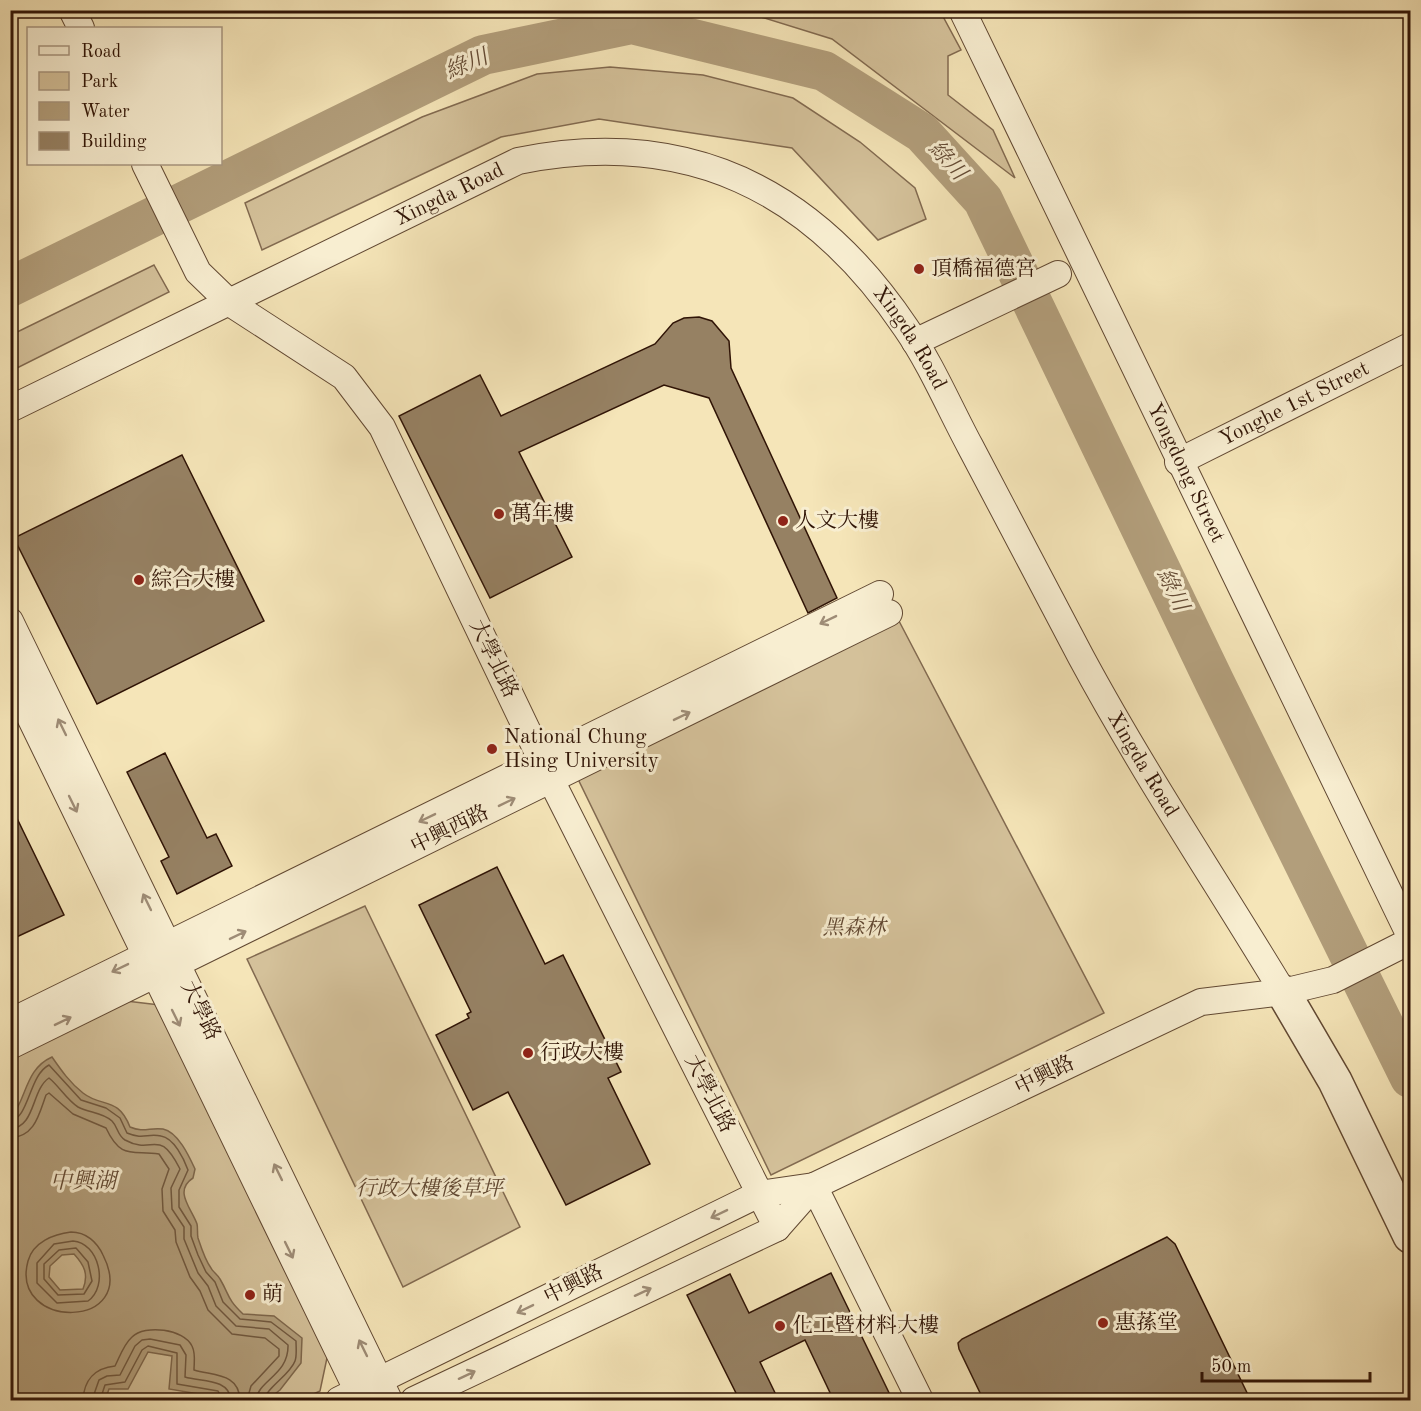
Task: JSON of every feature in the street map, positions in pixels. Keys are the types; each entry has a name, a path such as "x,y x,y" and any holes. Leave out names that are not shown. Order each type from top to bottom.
{"street":[{"path":"72,10 80,27"},
{"name":"Yongdong Street","path":"962,10 1410,936"},
{"name":"Xingda Road","path":"10,409 518,161 580,151 643,153 707,166 739,178 798,211 849,255 915,342 1084,661 1195,853 1220,887 1312,1037 1410,1236"},
{"name":"大學北路","path":"145,165 198,272 230,303 344,377 382,427 547,770 777,1228"},
{"path":"915,342 1058,274"},
{"name":"Yonghe 1st Street","path":"1179,462 1410,346"},
{"name":"中興西路","path":"10,1046 162,960 885,604"},
{"name":"大學路","path":"10,621 162,960 365,1395"},
{"name":"大學路","path":"10,676 162,960"},
{"name":"中興路","path":"365,1395 759,1194 814,1186 1201,1002 1283,992 1333,980 1410,941"},
{"name":"中興西路","path":"10,1022 162,960"},
{"path":"814,1186 920,1401"},
{"name":"中興路","path":"414,1401 777,1228 814,1186"}],"green space":[{"path":"742,11 940,11 961,50 948,56 948,95 993,130 1015,178 832,39"},
{"path":"610,67 703,75 793,98 860,142 915,188 926,219 878,240 792,148 599,119 501,137 262,250 245,203 422,117 537,74"},
{"path":"154,265 169,292 11,371 11,335"},
{"name":"黑森林","path":"899,621 1104,1013 771,1175 578,779"},
{"name":"行政大樓後草坪","path":"365,906 520,1227 403,1287 247,959"},
{"name":"中興湖","path":"126,1001 168,1006 331,1339 320,1391 301,1400 11,1400 11,1058"}],"water":[{"name":"中興湖","path":"52,1057 78,1089 90,1097 115,1107 125,1117 130,1127 139,1130 163,1129 173,1135 182,1145 195,1169 193,1178 184,1189 184,1194 197,1224 198,1238 203,1253 231,1301 243,1314 274,1316 302,1338 301,1363 280,1390 267,1400 220,1400 216,1397 169,1389 172,1356 148,1352 128,1389 109,1389 105,1400 11,1400 11,1118 31,1076 43,1062","holes":["74,1254 83,1266 85,1284 83,1289 60,1290 49,1277 50,1266 62,1255"]}],"building":[{"path":"699,317 712,321 729,341 731,368 837,598 808,613 709,398 664,385 519,452 572,557 490,598 399,416 480,375 501,416 655,344 673,323 684,318"},
{"name":"綜合大樓","path":"182,455 264,621 97,704 14,538"},
{"path":"165,753 207,838 216,834 232,866 177,894 161,861 169,857 127,772"},
{"path":"10,804 64,915 10,940"},
{"name":"行政大樓","path":"497,867 545,964 563,955 621,1072 608,1078 650,1164 566,1205 508,1092 473,1110 436,1035 469,1018 467,1014 471,1012 419,905"},
{"name":"惠蓀堂","path":"1167,1237 1175,1244 1251,1401 984,1401 959,1349 958,1343 962,1339"},
{"name":"化工暨材料大樓","path":"831,1273 893,1401 834,1401 805,1340 760,1362 779,1401 740,1401 687,1295 730,1274 749,1313"}],"waterway":[{"name":"綠川","path":"10,287 483,55 632,24 824,71 922,133 983,200 1215,683 1410,1078"}],"place":[{"name":"頂橋福德宮","path":"919,269"},
{"name":"萬年樓","path":"499,514"},
{"name":"人文大樓","path":"783,521"},
{"name":"綜合大樓","path":"139,580"},
{"name":"National Chung Hsing University","path":"492,749"},
{"name":"行政大樓","path":"528,1053"},
{"name":"萌","path":"250,1295"},
{"name":"惠蓀堂","path":"1103,1323"},
{"name":"化工暨材料大樓","path":"780,1326"}]}
